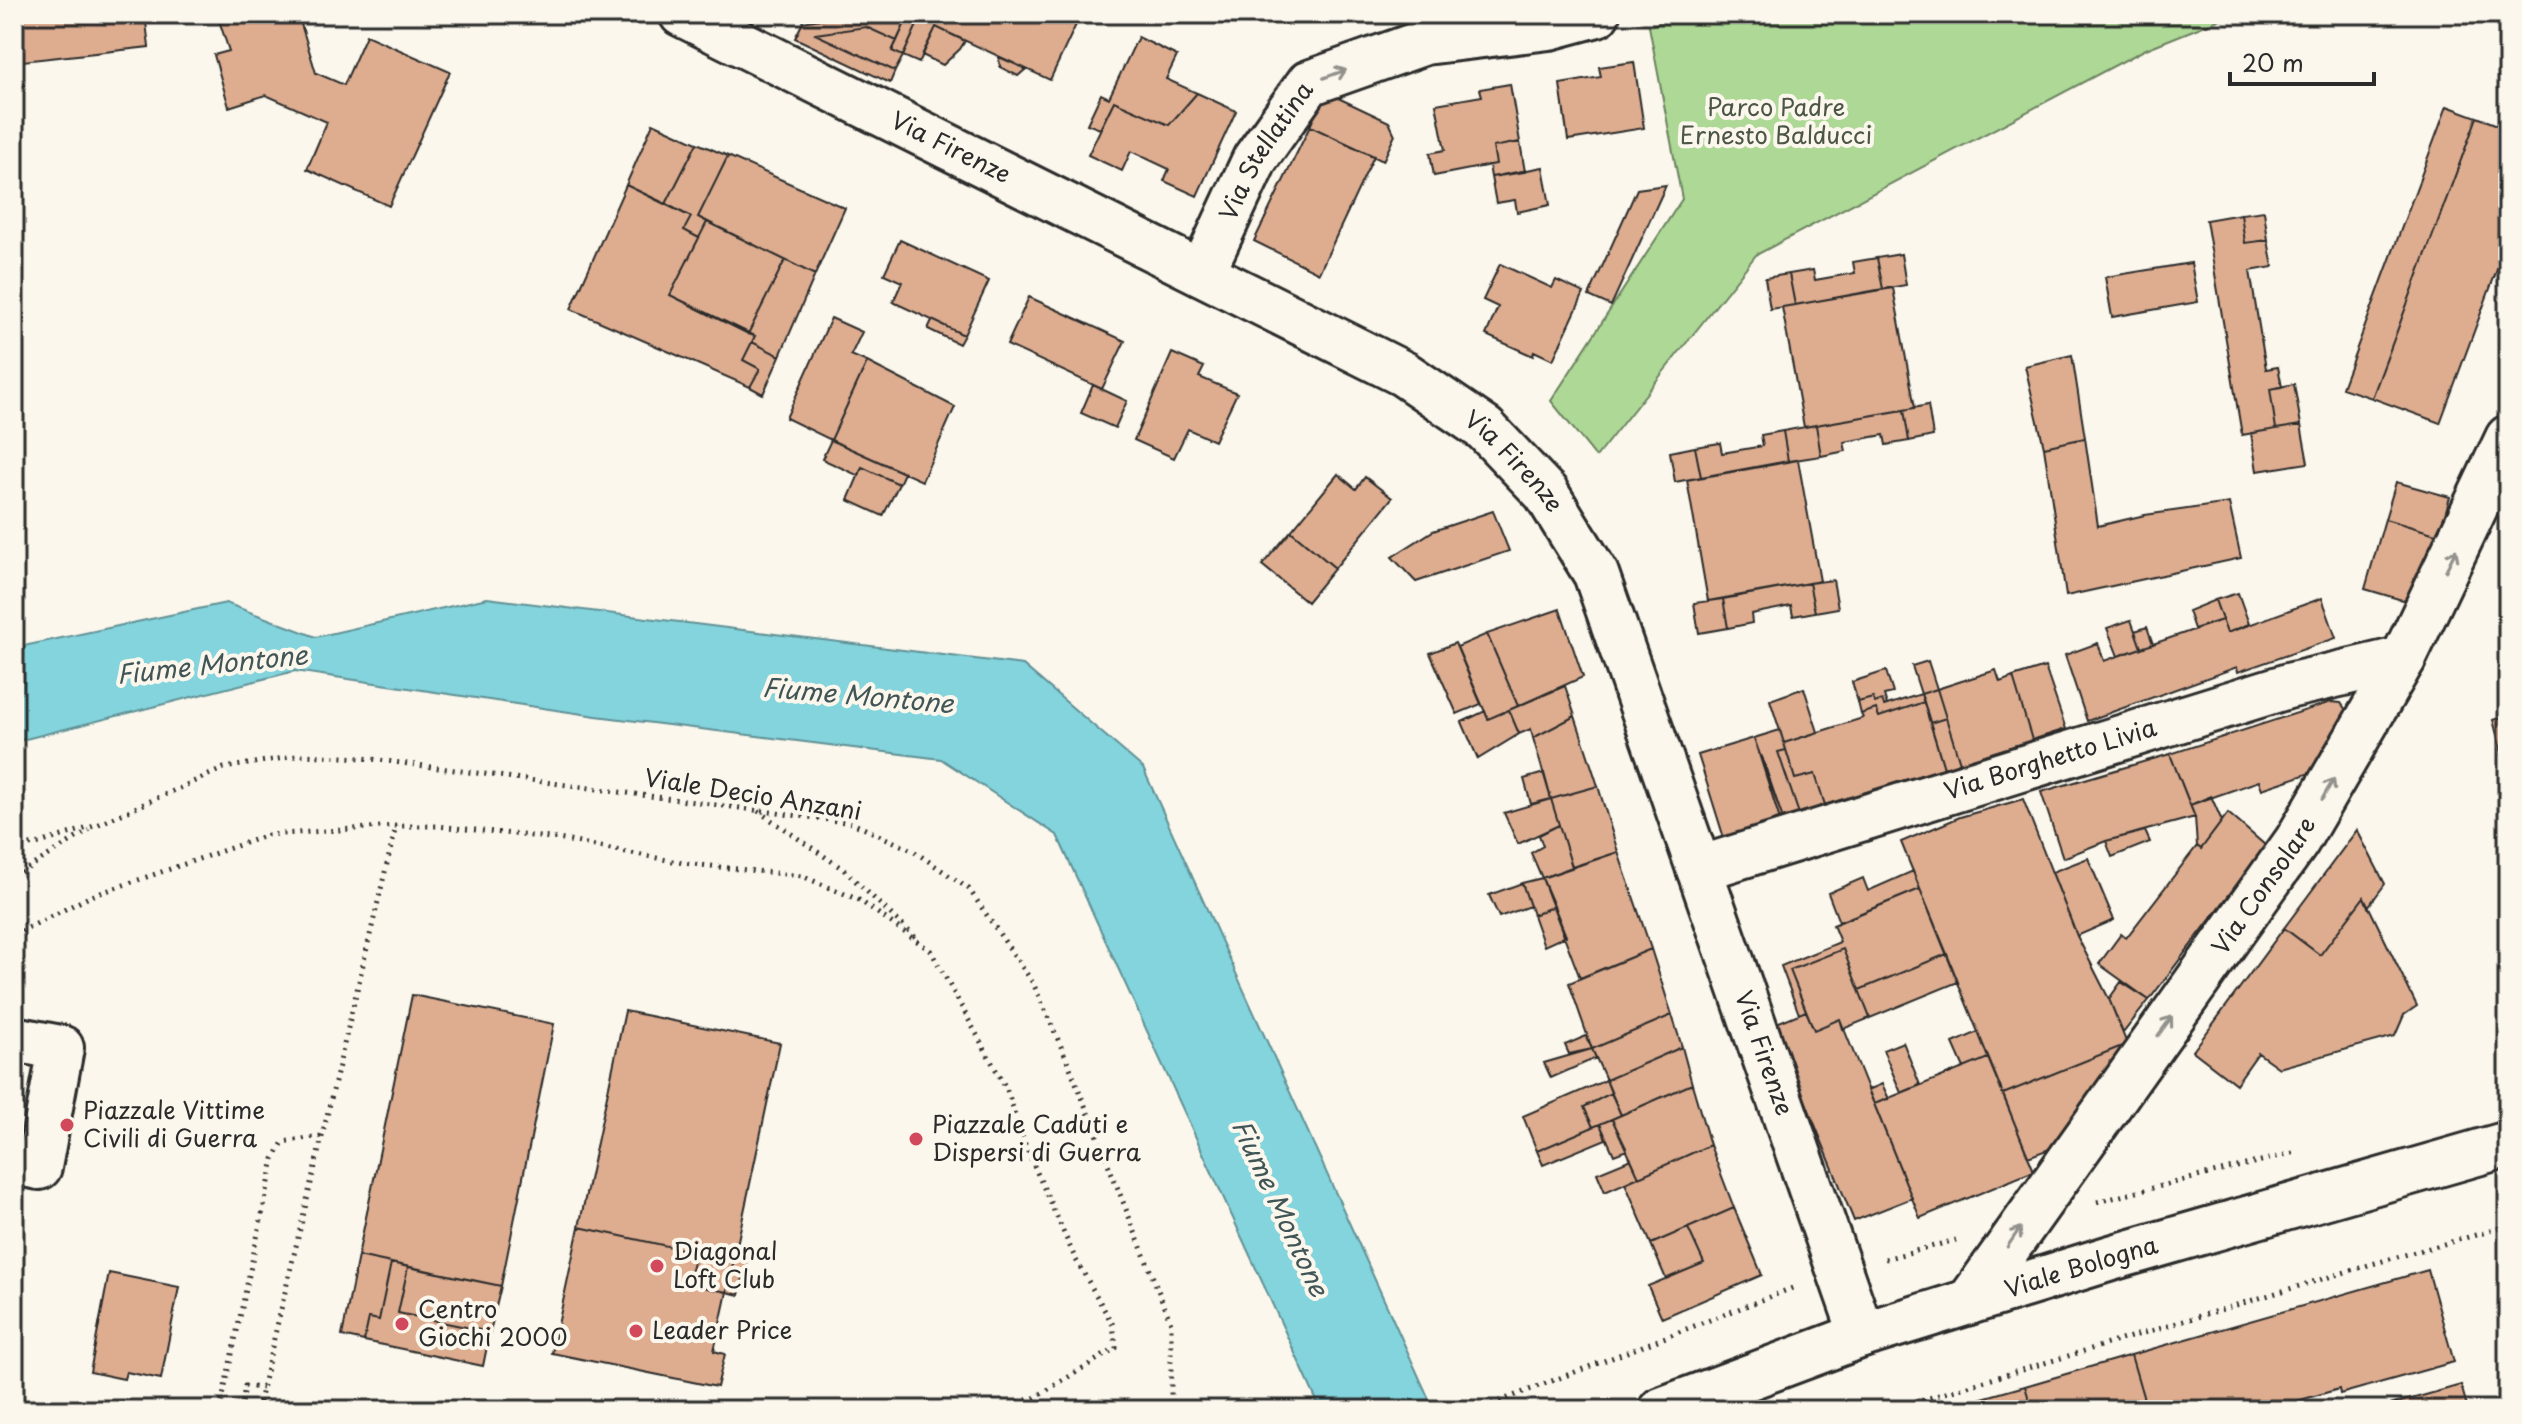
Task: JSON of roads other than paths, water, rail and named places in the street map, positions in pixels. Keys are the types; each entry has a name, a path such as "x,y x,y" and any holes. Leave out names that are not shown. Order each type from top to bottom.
{"main road":[{"name":"Via Firenze","path":"682,14 1404,374 1485,429 1546,493 1596,574 1862,1335"},
{"name":"Via Stellatina","path":"1202,273 1255,159 1309,83 1425,42 1549,27 1597,14"},
{"name":"Via Consolare","path":"1969,1302 2297,841 2403,659 2508,438"},
{"name":"Via Borghetto Livia","path":"1699,869 2288,686 2403,659"},
{"path":"14,1039 61,1048 39,1167 14,1162"},
{"name":"Viale Bologna","path":"1662,1410 1862,1335 2111,1258 2508,1144"}],"water":[{"name":"Fiume Montone","path":"487,598 1023,665 1143,768 1434,1410 1321,1410 1057,835 941,759 596,716 295,671 14,742 14,648 226,603 316,637"}],"place":[{"name":"Piazzale Vittime Civili di Guerra","path":"67,1125"},
{"name":"Piazzale Caduti e Dispersi di Guerra","path":"916,1139"},
{"name":"Diagonal Loft Club","path":"657,1266"},
{"name":"Centro Giochi 2000","path":"402,1324"},
{"name":"Leader Price","path":"636,1331"}],"park label":[{"name":"Parco Padre Ernesto Balducci","path":"1776,122"}]}
